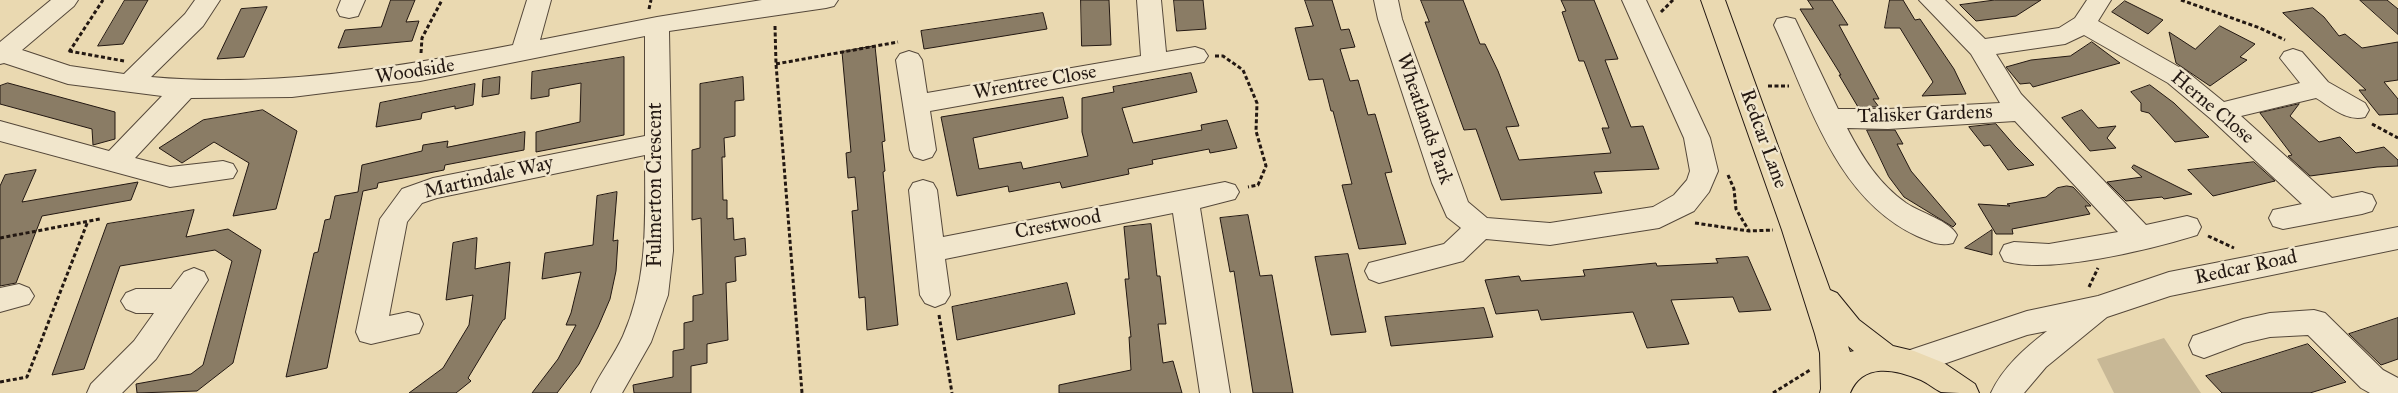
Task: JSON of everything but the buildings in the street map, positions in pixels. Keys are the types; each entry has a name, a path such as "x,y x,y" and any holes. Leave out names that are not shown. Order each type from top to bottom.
{"main road":[{"name":"Redcar Lane","path":"1713,0 1812,279 1835,353 1835,390"},
{"name":"Redcar Lane","path":"1812,279 1836,315 1848,329 1899,360 1935,371 1964,393"},
{"path":"1835,390 1841,377 1849,368 1866,361 1899,360"}],"street":[{"path":"2,54 66,0"},
{"path":"524,51 539,0"},
{"name":"Woodside","path":"2,54 68,75 128,84 184,89 292,88 420,72 524,51 653,17 826,0"},
{"path":"1149,0 1154,63"},
{"name":"Wheatlands Park","path":"1386,0 1390,19 1446,184 1457,209 1480,228"},
{"path":"1379,271 1452,253 1480,228 1550,234 1659,217 1684,203 1699,185 1704,170 1697,138 1634,0"},
{"name":"Talisker Gardens","path":"1931,0 1980,48 2012,101 2140,237"},
{"path":"1980,48 2064,36 2084,24 2099,0"},
{"path":"128,84 215,1"},
{"name":"Fulmerton Crescent","path":"606,393 636,342 654,295 659,251 653,17"},
{"name":"Talisker Gardens","path":"1786,24 1844,151 1859,175 1875,193 1905,218 1944,235"},
{"name":"Herne Close","path":"2084,24 2177,77 2220,112 2327,210"},
{"name":"Wrentree Close","path":"916,104 1195,56"},
{"path":"2293,58 2319,88 2356,110"},
{"path":"909,60 923,150"},
{"path":"2220,112 2319,88"},
{"path":"114,164 184,89"},
{"name":"Talisker Gardens","path":"1829,118 1888,119 2021,111"},
{"path":"0,131 114,164 170,177 223,171"},
{"name":"Martindale Way","path":"408,324 371,332 394,219 412,196 433,188 657,143"},
{"path":"924,190 935,295"},
{"name":"Crestwood","path":"931,251 1225,192"},
{"path":"1185,200 1214,393"},
{"path":"2284,218 2362,203"},
{"path":"2014,253 2049,255 2187,226"},
{"name":"Redcar Road","path":"1899,360 2027,322 2086,311 2169,284 2265,263 2398,238"},
{"path":"102,393 145,350 186,290 136,301"},
{"name":"Redcar Road","path":"2006,393 2019,373 2086,311"},
{"path":"2204,345 2252,329 2313,319 2372,379 2398,393"}],"path":[{"path":"56,71 103,0"},
{"path":"430,54 421,56 422,38 442,0"},
{"path":"774,6 776,64 802,393"},
{"path":"776,64 907,41 909,60"},
{"path":"69,51 148,66"},
{"path":"1195,56 1223,56 1243,70 1256,103 1256,131 1266,166 1258,185 1225,192"},
{"path":"1743,85 1815,86"},
{"path":"1659,217 1749,230 1796,230"},
{"path":"0,238 100,219"},
{"path":"0,382 27,377 88,221"},
{"path":"2187,226 2265,263"},
{"path":"2086,311 2091,284 2108,244"},
{"path":"935,295 952,393"}],"shaded area":[{"path":"2164,338 2201,393 2114,393 2097,359"}]}
